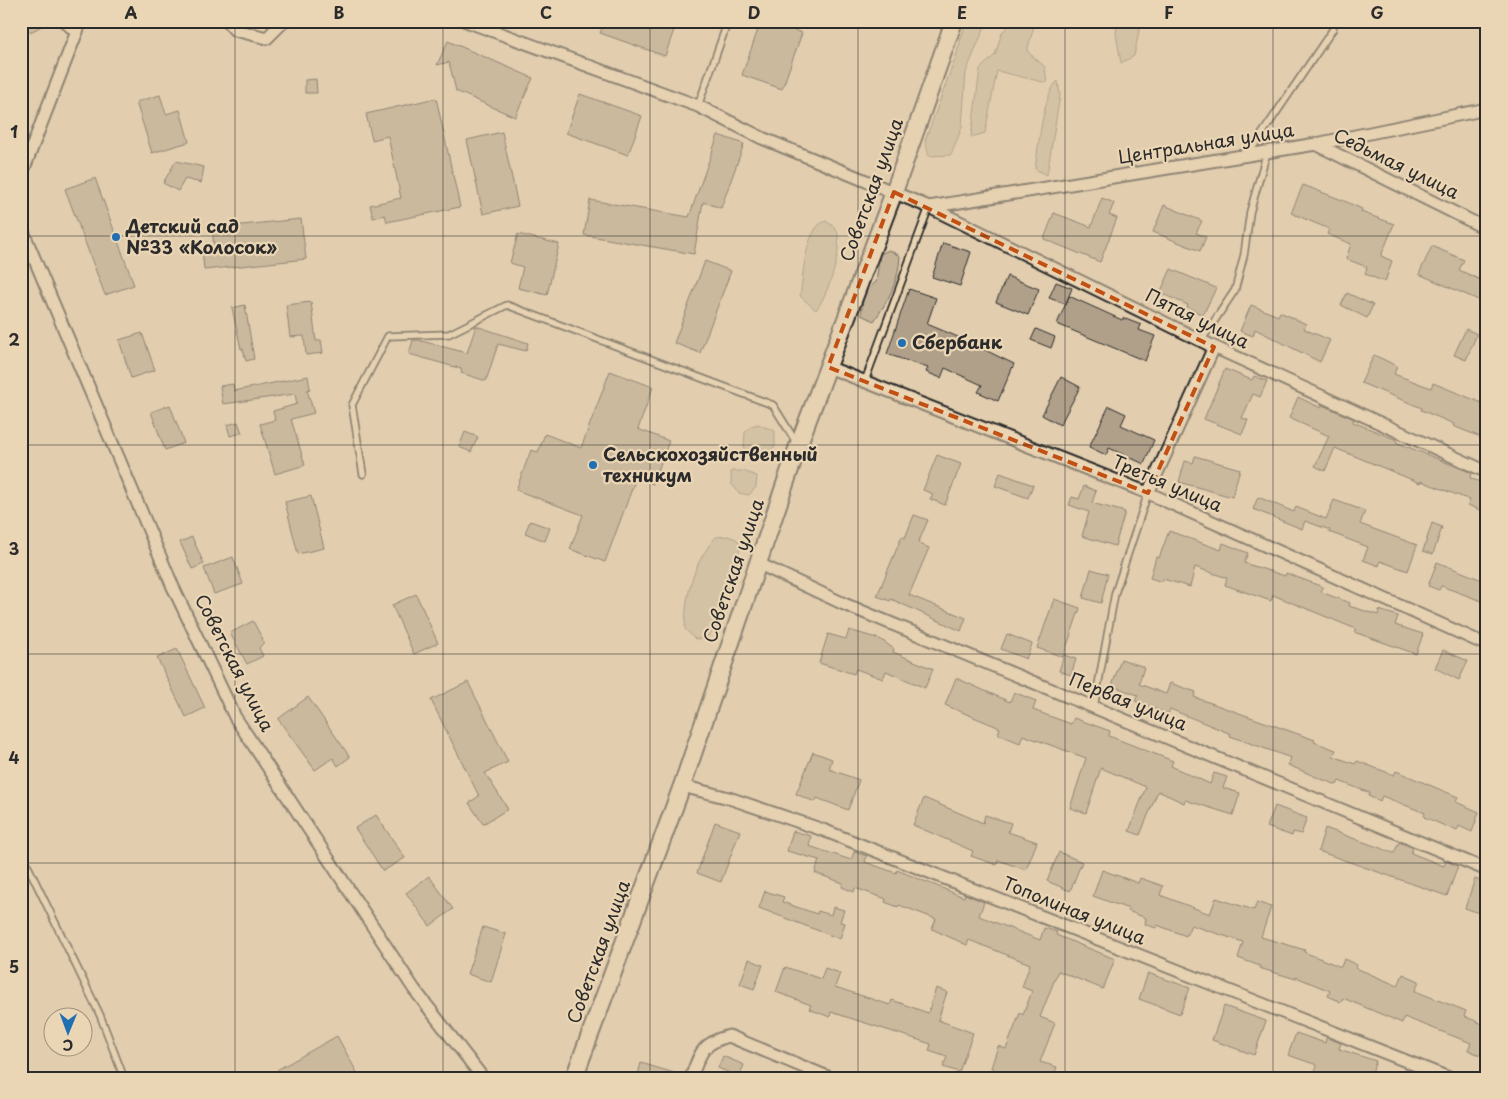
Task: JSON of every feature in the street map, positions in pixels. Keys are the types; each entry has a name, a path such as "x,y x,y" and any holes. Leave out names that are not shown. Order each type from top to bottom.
{"main road":[{"name":"Советская улица","path":"574,1078 682,786 798,446 894,192 954,21"}],"street":[{"path":"21,176 79,27 64,21"},
{"path":"227,21 235,30 267,38 284,21"},
{"name":"Пятая улица","path":"466,21 698,106 762,138 929,207 1214,348 1487,472"},
{"name":"Центральная улица","path":"929,207 1316,144 1487,109"},
{"name":"Седьмая улица","path":"1316,144 1487,229"},
{"name":"Советская улица","path":"21,227 173,587 236,717 414,989 483,1078"},
{"path":"1148,493 1214,348"},
{"name":"Третья улица","path":"828,367 1148,493 1487,645"},
{"name":"Первая улица","path":"757,563 844,604 1487,870"},
{"name":"Тополиная улица","path":"682,786 729,798 823,830 1449,1078"},
{"path":"691,1078 699,1055 713,1040 729,1036 830,1078"}],"lane":[{"path":"698,106 728,21"},
{"path":"1249,154 1333,30 1333,21"},
{"path":"1201,341 1235,290 1244,255 1250,212 1267,151"},
{"path":"865,381 929,207"},
{"path":"363,474 352,405 388,336 448,334 507,305 773,405 798,446"},
{"path":"1094,707 1114,593 1148,493"},
{"path":"21,852 100,1015 124,1078"}],"highlighted area":[{"path":"894,192 1214,347 1148,493 828,367"}],"shaded area":[{"path":"966,21 987,21 966,72 962,127 951,155 929,156 925,141 956,56"},
{"path":"1118,21 1141,21 1134,56 1121,63 1116,33"},
{"path":"1012,23 1035,23 1027,51 1045,67 1047,83 997,71 985,133 971,137 980,69 995,55 1002,32"},
{"path":"1058,81 1060,95 1047,175 1035,169 1048,97"},
{"path":"826,221 836,230 838,253 829,285 816,310 800,296 809,242 819,225"},
{"path":"889,250 900,256 899,265 895,282 888,298 874,321 861,315 864,292 876,282 880,254"},
{"path":"758,424 775,431 775,446 763,458 753,451 744,450 745,432 751,426"},
{"path":"731,471 743,471 757,476 756,487 749,495 739,493 731,483"},
{"path":"728,536 736,539 741,546 724,598 719,623 706,639 695,639 685,629 685,616 692,580 701,558 716,537"}],"building":[{"path":"21,21 51,21 21,37"},
{"path":"605,21 658,21 675,27 665,56 600,33"},
{"path":"761,21 769,21 802,33 782,89 742,75"},
{"path":"448,41 533,78 515,117 456,91 449,62 437,65"},
{"path":"316,79 317,93 305,93 305,80"},
{"path":"580,94 642,116 628,155 566,133"},
{"path":"160,95 166,114 180,110 189,142 152,153 136,102"},
{"path":"436,98 460,207 387,222 385,215 373,218 370,205 401,198 388,136 372,140 366,114"},
{"path":"502,132 518,206 483,214 467,140"},
{"path":"718,135 744,144 721,208 703,202 694,254 584,235 590,200 689,217"},
{"path":"176,161 204,167 201,183 185,179 178,191 163,183"},
{"path":"95,178 134,285 105,295 65,189"},
{"path":"1303,185 1362,209 1361,212 1394,224 1381,256 1392,261 1385,282 1365,274 1367,267 1346,259 1351,244 1327,234 1329,229 1291,213"},
{"path":"1102,198 1114,203 1109,215 1117,218 1100,262 1044,239 1054,213 1091,227"},
{"path":"1164,205 1202,221 1196,233 1206,237 1200,251 1153,232"},
{"path":"301,219 306,259 204,270 202,249 214,248 212,228"},
{"path":"518,234 559,244 547,295 518,288 523,267 510,263"},
{"path":"943,243 971,252 960,286 932,277"},
{"path":"1432,246 1464,260 1459,270 1487,283 1487,295 1483,302 1419,274"},
{"path":"705,261 731,271 700,353 674,343"},
{"path":"1171,269 1216,288 1203,315 1187,307 1188,305 1160,293"},
{"path":"1007,276 1039,289 1028,315 996,302"},
{"path":"1056,282 1072,288 1066,304 1049,298"},
{"path":"909,289 936,298 927,324 1014,364 998,401 978,392 982,385 945,368 941,378 926,372 928,368 887,354"},
{"path":"1347,293 1373,305 1367,318 1341,305"},
{"path":"1069,296 1122,320 1123,318 1141,325 1139,330 1155,336 1145,361 1057,324"},
{"path":"311,302 316,341 321,340 323,353 306,355 304,336 290,337 286,305"},
{"path":"245,305 254,359 246,361 243,349 241,349 232,308"},
{"path":"1251,305 1278,316 1280,312 1306,324 1304,329 1330,340 1320,362 1255,329 1253,336 1240,331"},
{"path":"476,326 528,343 526,351 498,344 486,381 461,373 462,369 409,354 413,340 467,353"},
{"path":"1036,329 1055,337 1051,348 1031,340"},
{"path":"1466,329 1477,334 1466,360 1454,355"},
{"path":"142,333 155,370 131,378 119,340"},
{"path":"1374,355 1397,366 1394,374 1431,388 1433,383 1487,405 1487,428 1483,438 1453,426 1454,424 1421,410 1422,408 1361,383"},
{"path":"1225,369 1252,380 1254,376 1267,381 1260,397 1253,394 1242,418 1248,420 1242,434 1204,419"},
{"name":"Сельскохозяйственный техникум","path":"610,371 653,387 638,429 669,441 653,484 636,478 605,562 570,549 583,515 516,490 531,450 538,452 545,434 581,448"},
{"path":"308,376 310,389 307,390 314,413 291,419 305,465 275,474 260,424 275,420 273,411 297,404 295,394 223,404 220,386 233,384 234,391"},
{"path":"1061,377 1080,387 1060,425 1042,415"},
{"path":"1298,397 1321,408 1322,405 1354,419 1353,422 1397,440 1396,442 1472,473 1470,478 1487,485 1487,513 1468,505 1470,500 1421,481 1420,483 1335,448 1325,471 1315,466 1329,436 1289,418"},
{"path":"170,405 184,443 165,450 151,412"},
{"path":"1109,406 1126,414 1121,425 1154,440 1144,464 1109,448 1106,455 1089,447"},
{"path":"238,422 242,433 230,436 227,425"},
{"path":"465,432 478,437 471,452 459,447"},
{"path":"937,455 961,464 945,505 930,499 933,494 923,490"},
{"path":"1195,456 1240,469 1232,497 1179,482 1185,461 1193,463"},
{"path":"1000,473 1033,485 1028,498 995,486"},
{"path":"1084,486 1096,491 1092,503 1125,512 1115,546 1082,536 1089,512 1069,505 1072,497 1079,499"},
{"path":"311,496 324,548 298,554 285,502"},
{"path":"1258,497 1294,512 1296,507 1326,519 1334,500 1365,511 1360,524 1417,545 1408,571 1380,561 1379,566 1363,560 1368,547 1329,532 1330,530 1305,521 1302,529 1253,509"},
{"path":"914,515 928,520 918,543 929,548 909,595 966,618 961,631 891,599 890,601 877,596 902,536 905,538"},
{"path":"530,521 550,528 545,541 525,533"},
{"path":"1432,523 1442,527 1433,554 1423,551"},
{"path":"1169,531 1221,550 1223,543 1248,553 1244,563 1285,576 1286,573 1323,587 1321,592 1350,603 1349,606 1378,615 1379,610 1398,616 1395,625 1423,634 1416,654 1354,632 1356,629 1273,595 1271,601 1225,585 1227,578 1195,567 1190,587 1163,579 1162,582 1150,578 1156,557 1159,558"},
{"path":"192,537 204,564 192,569 180,542"},
{"path":"233,557 243,584 214,594 204,568"},
{"path":"1437,562 1487,582 1487,603 1441,586 1439,590 1428,586"},
{"path":"1091,569 1108,574 1101,603 1083,598"},
{"path":"416,594 438,643 414,654 392,605"},
{"path":"1054,599 1080,608 1063,657 1037,648"},
{"path":"253,621 264,642 259,648 263,656 247,664 230,633"},
{"path":"849,630 880,639 894,649 893,652 933,669 925,688 886,671 883,679 856,669 854,674 819,663 828,634 846,639"},
{"path":"1007,634 1032,644 1026,659 1001,649"},
{"path":"177,649 205,708 186,717 157,658"},
{"path":"1443,650 1468,661 1459,680 1435,668"},
{"path":"1064,655 1076,659 1071,675 1059,671"},
{"path":"1121,659 1144,667 1139,684 1166,694 1170,683 1196,692 1194,697 1315,740 1314,742 1336,750 1333,756 1355,764 1357,761 1394,775 1396,771 1458,797 1456,802 1479,812 1472,832 1459,826 1457,831 1424,817 1425,813 1382,796 1380,801 1368,796 1370,793 1339,781 1337,785 1321,779 1288,765 1291,758 1230,736 1231,734 1170,709 1168,714 1135,701 1138,695 1112,686"},
{"path":"956,678 1010,702 1014,692 1036,701 1033,710 1071,724 1074,718 1110,731 1109,736 1173,761 1171,766 1210,784 1214,773 1227,777 1223,788 1240,793 1233,815 1185,800 1184,803 1158,791 1140,835 1129,831 1146,787 1101,768 1086,813 1070,808 1086,758 1023,735 1020,743 998,734 1000,728 945,705"},
{"path":"468,682 508,762 485,773 508,809 483,824 469,803 479,796 431,700"},
{"path":"308,697 350,757 338,766 333,758 315,770 278,719"},
{"path":"813,752 832,759 829,769 859,780 848,810 817,798 815,802 796,794"},
{"path":"924,798 983,823 985,815 1011,823 1008,832 1037,842 1026,870 998,860 997,865 971,856 973,851 913,825"},
{"path":"1275,806 1307,818 1301,834 1293,832 1292,836 1267,827"},
{"path":"376,815 405,858 383,871 355,828"},
{"path":"715,822 740,831 721,882 697,873"},
{"path":"1325,828 1394,853 1399,842 1413,848 1411,853 1444,866 1446,861 1458,866 1447,896 1318,851"},
{"path":"793,831 811,836 809,846 851,860 854,852 867,856 865,862 896,873 897,870 964,897 965,894 984,902 979,916 1040,940 1044,928 1057,932 1056,935 1115,959 1103,989 1058,971 1040,1017 1055,1023 1040,1062 1057,1067 1053,1078 999,1078 1001,1072 991,1068 998,1046 1006,1049 1020,1013 1023,1015 1032,991 1022,987 1030,964 969,940 967,945 932,929 936,919 899,905 898,907 885,902 886,899 855,888 854,892 842,887 843,883 815,873 819,860 787,851"},
{"path":"1059,852 1082,862 1070,891 1047,881"},
{"path":"1102,870 1138,883 1140,878 1163,886 1160,895 1210,914 1216,898 1254,910 1257,902 1271,907 1261,937 1305,950 1304,952 1341,967 1344,959 1357,965 1356,968 1398,986 1403,974 1419,981 1415,991 1466,1011 1464,1016 1487,1026 1487,1058 1468,1050 1471,1043 1404,1017 1402,1023 1343,998 1341,1002 1328,996 1330,991 1296,977 1296,979 1259,968 1260,966 1238,958 1243,942 1191,925 1186,936 1157,925 1156,928 1145,924 1146,918 1128,911 1129,909 1093,896"},
{"path":"429,876 453,909 430,926 406,893"},
{"path":"1475,879 1487,883 1487,916 1465,908"},
{"path":"765,891 784,897 782,902 817,914 818,911 831,915 833,907 844,910 840,922 845,923 840,939 759,908"},
{"path":"483,927 506,934 491,982 467,974"},
{"path":"749,959 763,965 754,989 740,984"},
{"path":"785,967 821,979 825,968 840,973 835,987 890,1005 892,1000 928,1013 936,988 947,992 938,1020 973,1033 959,1072 943,1067 947,1057 929,1051 931,1044 831,1012 830,1017 809,1009 811,1005 776,992"},
{"path":"1148,973 1190,988 1180,1014 1139,999"},
{"path":"1224,1006 1266,1021 1254,1055 1212,1040"},
{"path":"1296,1033 1325,1043 1326,1038 1333,1040 1341,1043 1339,1049 1376,1061 1370,1078 1344,1078 1331,1074 1329,1078 1313,1078 1317,1065 1288,1055"},
{"path":"337,1036 360,1078 281,1078 277,1070"},
{"path":"723,1056 744,1065 739,1077 718,1068"},
{"path":"641,1063 681,1075 681,1078 637,1078"}],"place":[{"name":"Детский сад №33 «Колосок»","path":"116,237"},
{"name":"Сбербанк","path":"902,343"},
{"name":"Сельскохозяйственный техникум","path":"593,465"}]}
